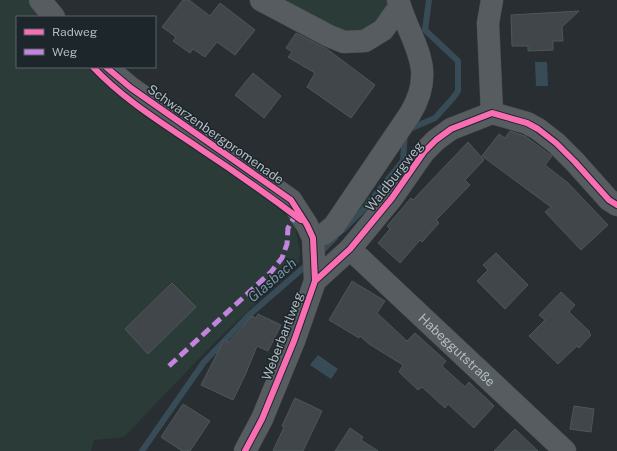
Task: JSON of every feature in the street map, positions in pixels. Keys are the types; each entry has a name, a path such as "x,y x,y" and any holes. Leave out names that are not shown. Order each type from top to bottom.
{"street":[{"path":"40,0 53,16"},
{"path":"261,0 328,36 344,42 365,40 383,30 399,3"},
{"path":"492,0 488,23 492,113 528,123 538,129 556,143 609,200 617,205"},
{"path":"310,232 324,234 334,226 410,114 422,90 423,81 421,60 399,3"},
{"name":"Schwarzenbergpromenade","path":"107,68 131,88 291,200 310,232"},
{"name":"Waldburgweg","path":"315,281 350,249 392,198 424,152 436,140 451,128 492,113"},
{"name":"Weberbartlweg","path":"245,451 262,419 294,341 315,281 310,232"},
{"name":"Habeggutstraße","path":"350,249 566,451"}],"shaded area":[{"path":"0,0 28,0 40,16 16,16 16,68 88,68 141,114 265,197 294,222 300,252 299,262 210,347 124,437 94,440 91,451 0,451"},
{"path":"272,0 393,0 395,8 355,40"}],"water":[{"path":"535,62 547,62 548,86 536,86"},
{"path":"318,355 338,369 331,379 310,365"}],"building":[{"path":"183,0 189,0 210,16 220,3 255,30 235,55 217,42 205,57 193,49 190,53 173,41 176,37 162,27"},
{"path":"579,11 562,27 563,41 553,41 553,50 528,51 528,46 512,46 511,15"},
{"path":"296,33 327,49 375,85 351,118 307,87 315,73 288,57 292,52 286,48"},
{"path":"253,73 281,96 264,118 235,95"},
{"path":"510,131 525,136 552,156 545,165 568,183 608,225 581,250 545,212 551,207 482,156 499,134 505,138"},
{"path":"468,142 484,160 465,180 470,185 436,220 439,223 422,242 420,240 400,263 378,243 390,229 387,226 411,198 413,200"},
{"path":"496,253 528,285 505,309 477,281 488,270 483,265"},
{"path":"352,281 385,301 377,313 407,341 415,333 446,361 442,366 465,387 469,382 494,406 474,428 448,404 445,408 422,387 418,390 399,372 403,365 369,344 360,336 359,338 329,320"},
{"path":"172,283 196,307 148,354 125,329"},
{"path":"561,292 575,305 569,312 590,332 589,333 591,335 579,348 577,346 558,364 529,336 545,320 539,315"},
{"path":"258,314 281,325 268,351 257,346 233,400 201,385 224,340 229,342 252,316 256,318"},
{"path":"295,398 322,411 303,451 273,451 284,427 282,426"},
{"path":"183,404 210,421 190,451 182,451 161,437"},
{"path":"574,406 594,409 591,432 570,429"},
{"path":"350,428 363,437 361,440 378,451 335,451"},
{"path":"515,429 538,451 494,451"}],"waterway":[{"name":"Glasbach","path":"343,230 363,210 403,161 405,131 435,118 458,91 458,61 425,30 429,0"},
{"name":"Glasbach","path":"319,254 335,238"},
{"name":"Glasbach","path":"142,451 204,362 249,315 309,263"}],"marked path":[{"path":"169,366 271,272 282,258 287,244 288,228 296,214"}],"cycle path":[{"path":"94,68 130,101 238,174 301,220"},
{"path":"107,68 131,88 291,200 307,225 313,238 315,281 294,341 262,419 245,451"},
{"path":"315,281 350,249 392,198 424,152 436,140 451,129 492,113 527,123 538,129 556,143 609,200 617,205"}]}
